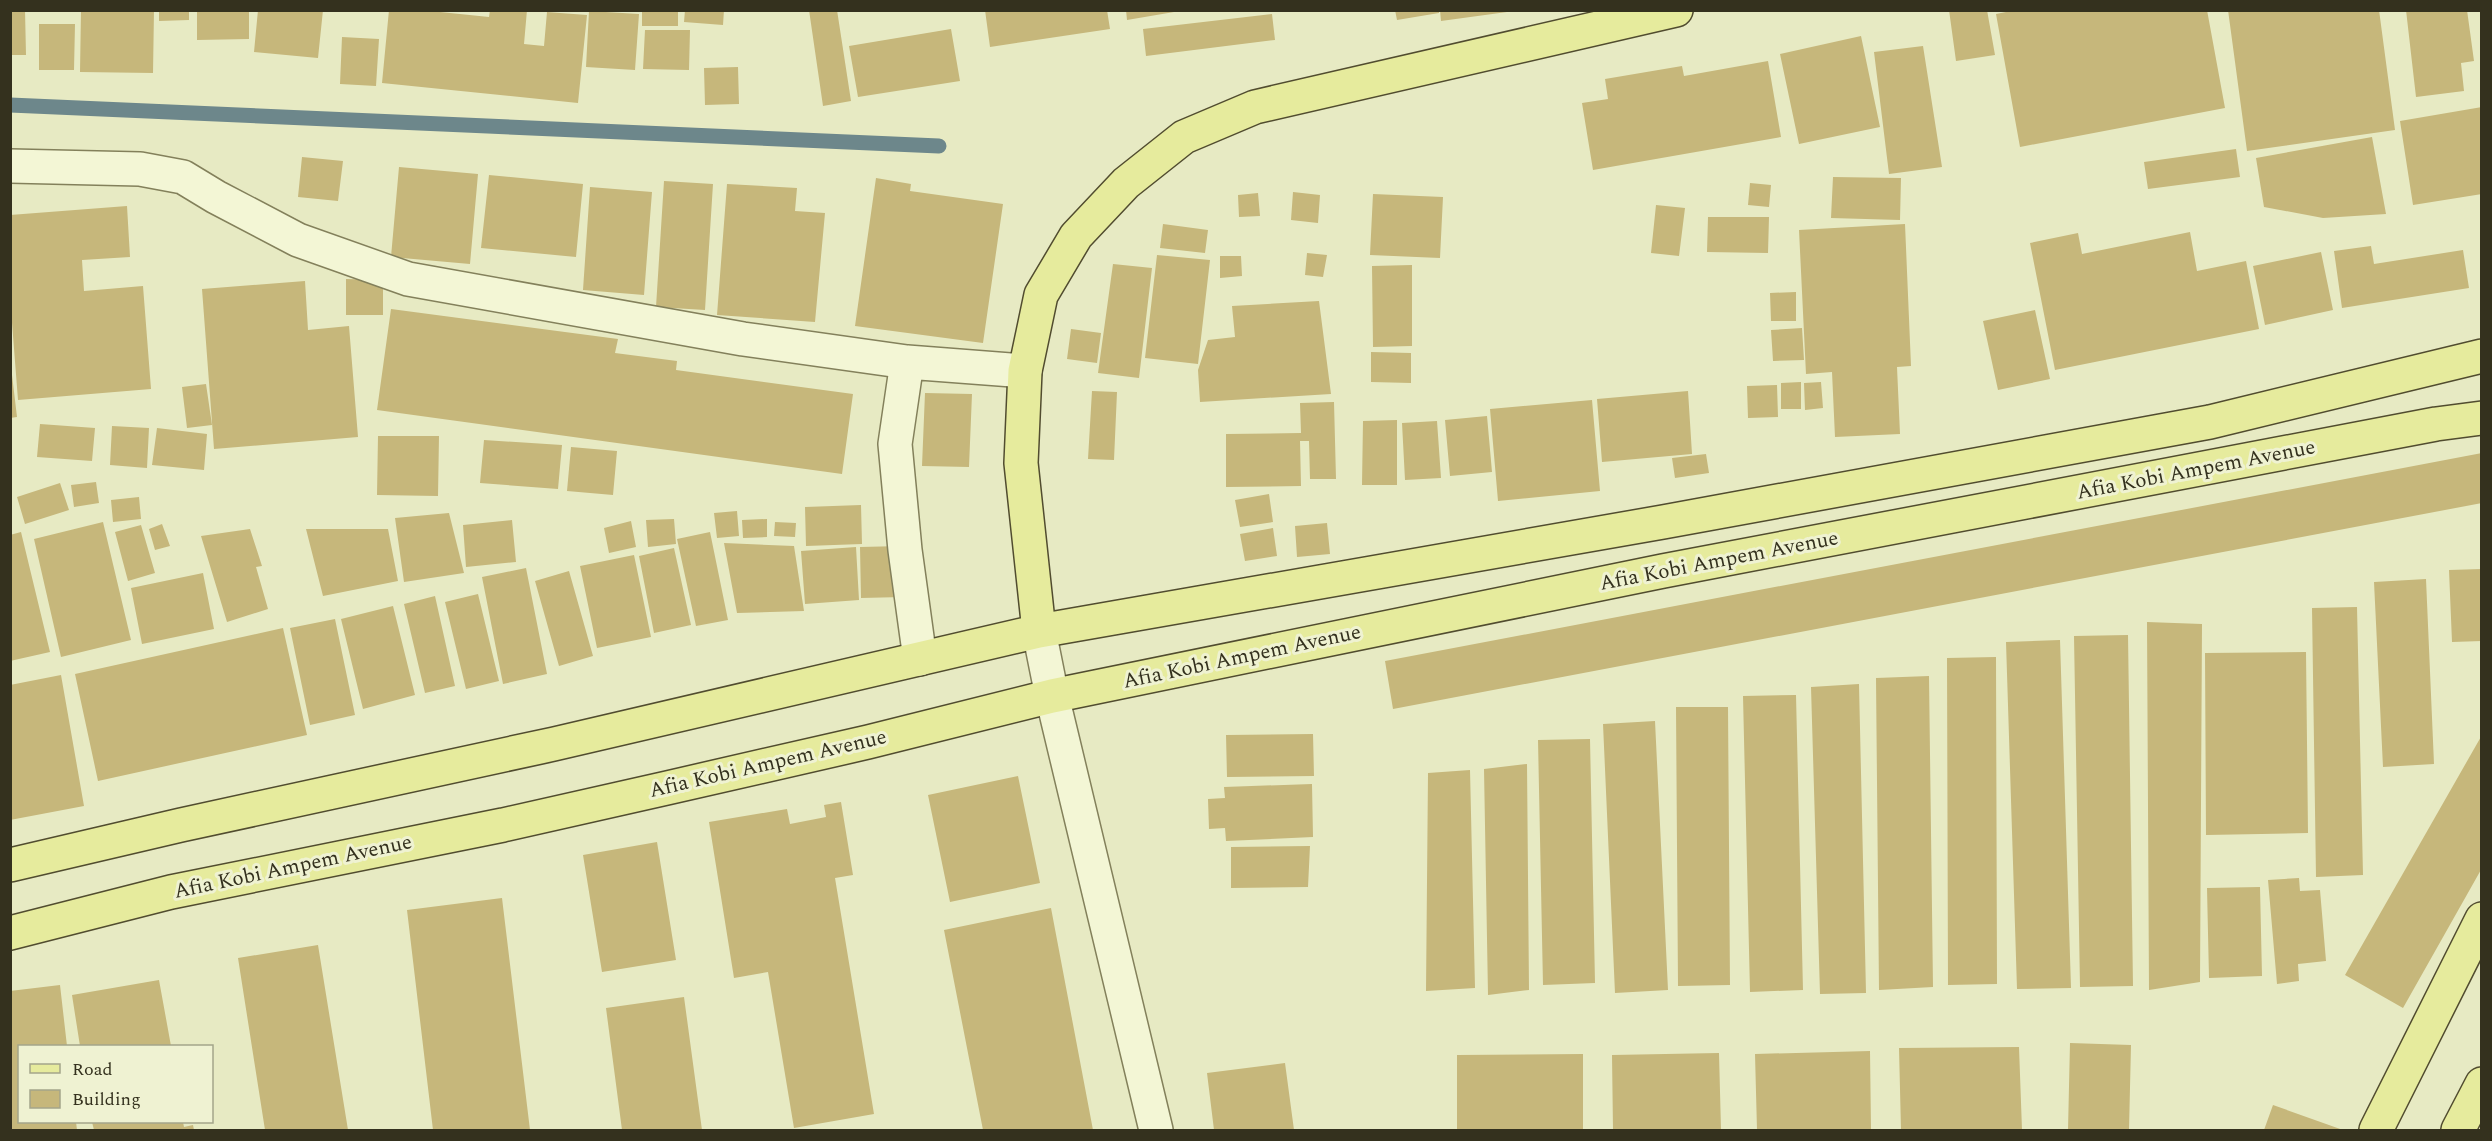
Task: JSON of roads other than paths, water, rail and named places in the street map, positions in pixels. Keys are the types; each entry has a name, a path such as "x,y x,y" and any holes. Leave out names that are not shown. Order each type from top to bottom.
{"main road":[{"path":"1039,631 1021,463 1025,371 1041,296 1077,236 1125,183 1184,136 1255,107 1676,10"},
{"path":"10,865 181,825 554,744 1039,631 1674,520 2210,422 2481,356"},
{"name":"Afia Kobi Ampem Avenue","path":"10,933 171,892 503,825 667,788 868,742 1052,696 1674,569 2436,424 2481,418"},
{"path":"2376,1131 2481,919"},
{"path":"2462,1122 2481,1084"}],"street":[{"path":"10,166 140,169 183,177 216,198 298,240 408,279 743,339 907,362 1025,371"},
{"path":"907,362 895,444 905,550 920,658"},
{"path":"1039,631 1052,696 1155,1131"}],"waterway":[{"path":"10,105 939,146"}]}
